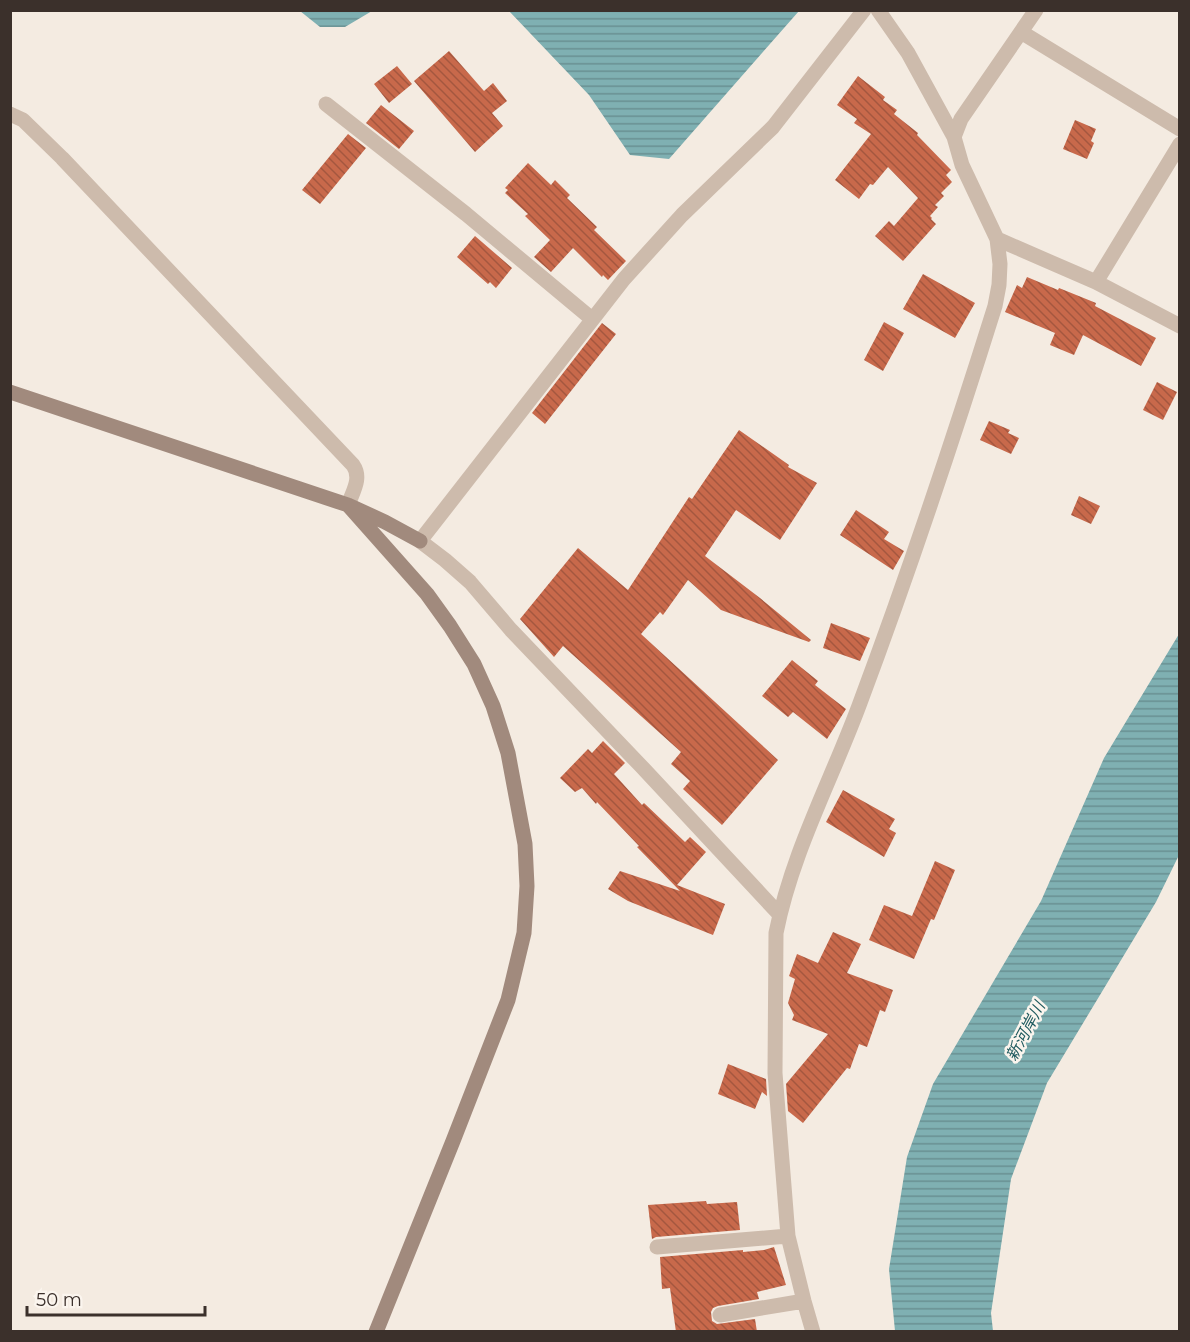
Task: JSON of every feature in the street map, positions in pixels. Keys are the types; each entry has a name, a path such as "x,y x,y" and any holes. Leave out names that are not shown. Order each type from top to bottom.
{"street":[{"path":"420,541 624,279 682,215 773,127 864,10"},
{"path":"813,1332 788,1236 774,1073 776,933 802,842 846,743 913,559 995,306 999,285 1000,264 997,239 962,165 954,137 908,52 878,10"},
{"path":"954,137 961,119 1036,10"},
{"path":"1021,32 1179,129"},
{"path":"326,104 466,214 592,319"},
{"path":"10,114 24,120 62,158 353,465 358,472 348,505"},
{"path":"1096,282 1179,144"},
{"path":"997,239 1096,282 1179,326"},
{"path":"10,392 348,505 420,541 470,582 511,630 780,915"},
{"path":"348,505 427,594 474,664 493,706 508,753 525,844 527,886 524,933 508,1000 376,1332"},
{"path":"657,1246 788,1236"},
{"path":"720,1315 804,1301"}],"water":[{"path":"300,11 372,11 345,27 320,27"},
{"path":"509,11 799,11 669,159 630,155 589,95"},
{"name":"新河岸川","path":"1179,634 1179,855 1156,902 1047,1083 1011,1179 991,1313 993,1331 895,1331 889,1269 907,1157 933,1084 1041,901 1104,758"}],"building":[{"path":"449,51 484,91 493,83 507,101 492,113 503,126 475,152 414,81"},
{"path":"397,66 412,84 389,103 374,84"},
{"path":"858,76 885,97 883,100 897,110 894,114 918,133 917,135 951,170 946,175 952,182 941,193 944,196 935,205 938,207 930,216 936,224 903,261 875,236 889,221 894,226 918,198 888,167 873,185 870,184 859,199 835,180 871,134 854,123 857,119 837,105"},
{"path":"381,105 414,131 399,149 366,123"},
{"path":"1075,120 1096,129 1091,141 1094,143 1087,159 1063,149"},
{"path":"348,134 366,148 320,204 302,190"},
{"path":"528,163 551,185 555,180 570,195 567,198 597,227 594,230 626,261 608,280 603,275 602,277 573,248 551,272 534,257 550,240 525,216 528,214 505,193 508,190 505,188"},
{"path":"475,236 512,268 496,288 490,282 488,284 457,257"},
{"path":"923,274 975,303 955,338 903,309"},
{"path":"1027,277 1096,303 1095,306 1156,338 1141,366 1083,335 1074,355 1050,345 1055,333 1005,312 1017,285 1022,288"},
{"path":"884,322 904,333 883,371 864,360"},
{"path":"602,323 616,334 545,424 532,413"},
{"path":"1157,382 1177,392 1163,420 1143,410"},
{"path":"989,421 1010,430 1008,433 1019,438 1011,454 980,440"},
{"path":"739,430 789,465 788,467 817,483 780,540 736,510 705,556 811,640 809,642 721,610 688,580 663,615 660,612 641,634 778,760 722,825 683,789 690,781 671,764 681,752 563,646 554,657 520,619 578,548 628,590 689,497 692,499"},
{"path":"1079,496 1100,506 1091,524 1071,515"},
{"path":"856,510 889,532 884,539 904,551 893,570 840,535"},
{"path":"831,623 870,638 860,661 823,648"},
{"path":"792,660 818,681 815,685 846,709 827,739 793,712 788,717 762,696"},
{"path":"603,741 625,763 614,774 642,805 644,803 685,842 690,837 706,852 677,885 725,904 713,935 628,901 608,889 620,871 680,891 597,802 596,804 582,788 575,792 560,778 588,749 592,753"},
{"path":"843,790 895,819 889,829 896,833 884,857 826,822"},
{"path":"935,861 955,870 934,920 931,919 914,959 869,940 884,905 912,916"},
{"path":"833,932 861,944 847,973 893,990 885,1012 880,1010 867,1047 859,1044 850,1069 847,1068 803,1123 788,1111 786,1084 828,1034 792,1020 794,1015 788,1003 795,979 789,976 797,954 818,963"},
{"path":"728,1064 766,1079 767,1096 762,1092 755,1109 718,1094"},
{"path":"706,1201 707,1204 737,1202 740,1230 652,1239 648,1205"},
{"path":"774,1247 786,1285 757,1292 759,1299 718,1306 711,1312 712,1321 717,1324 755,1319 757,1332 676,1332 670,1288 662,1289 660,1257 743,1250 743,1252"}]}
